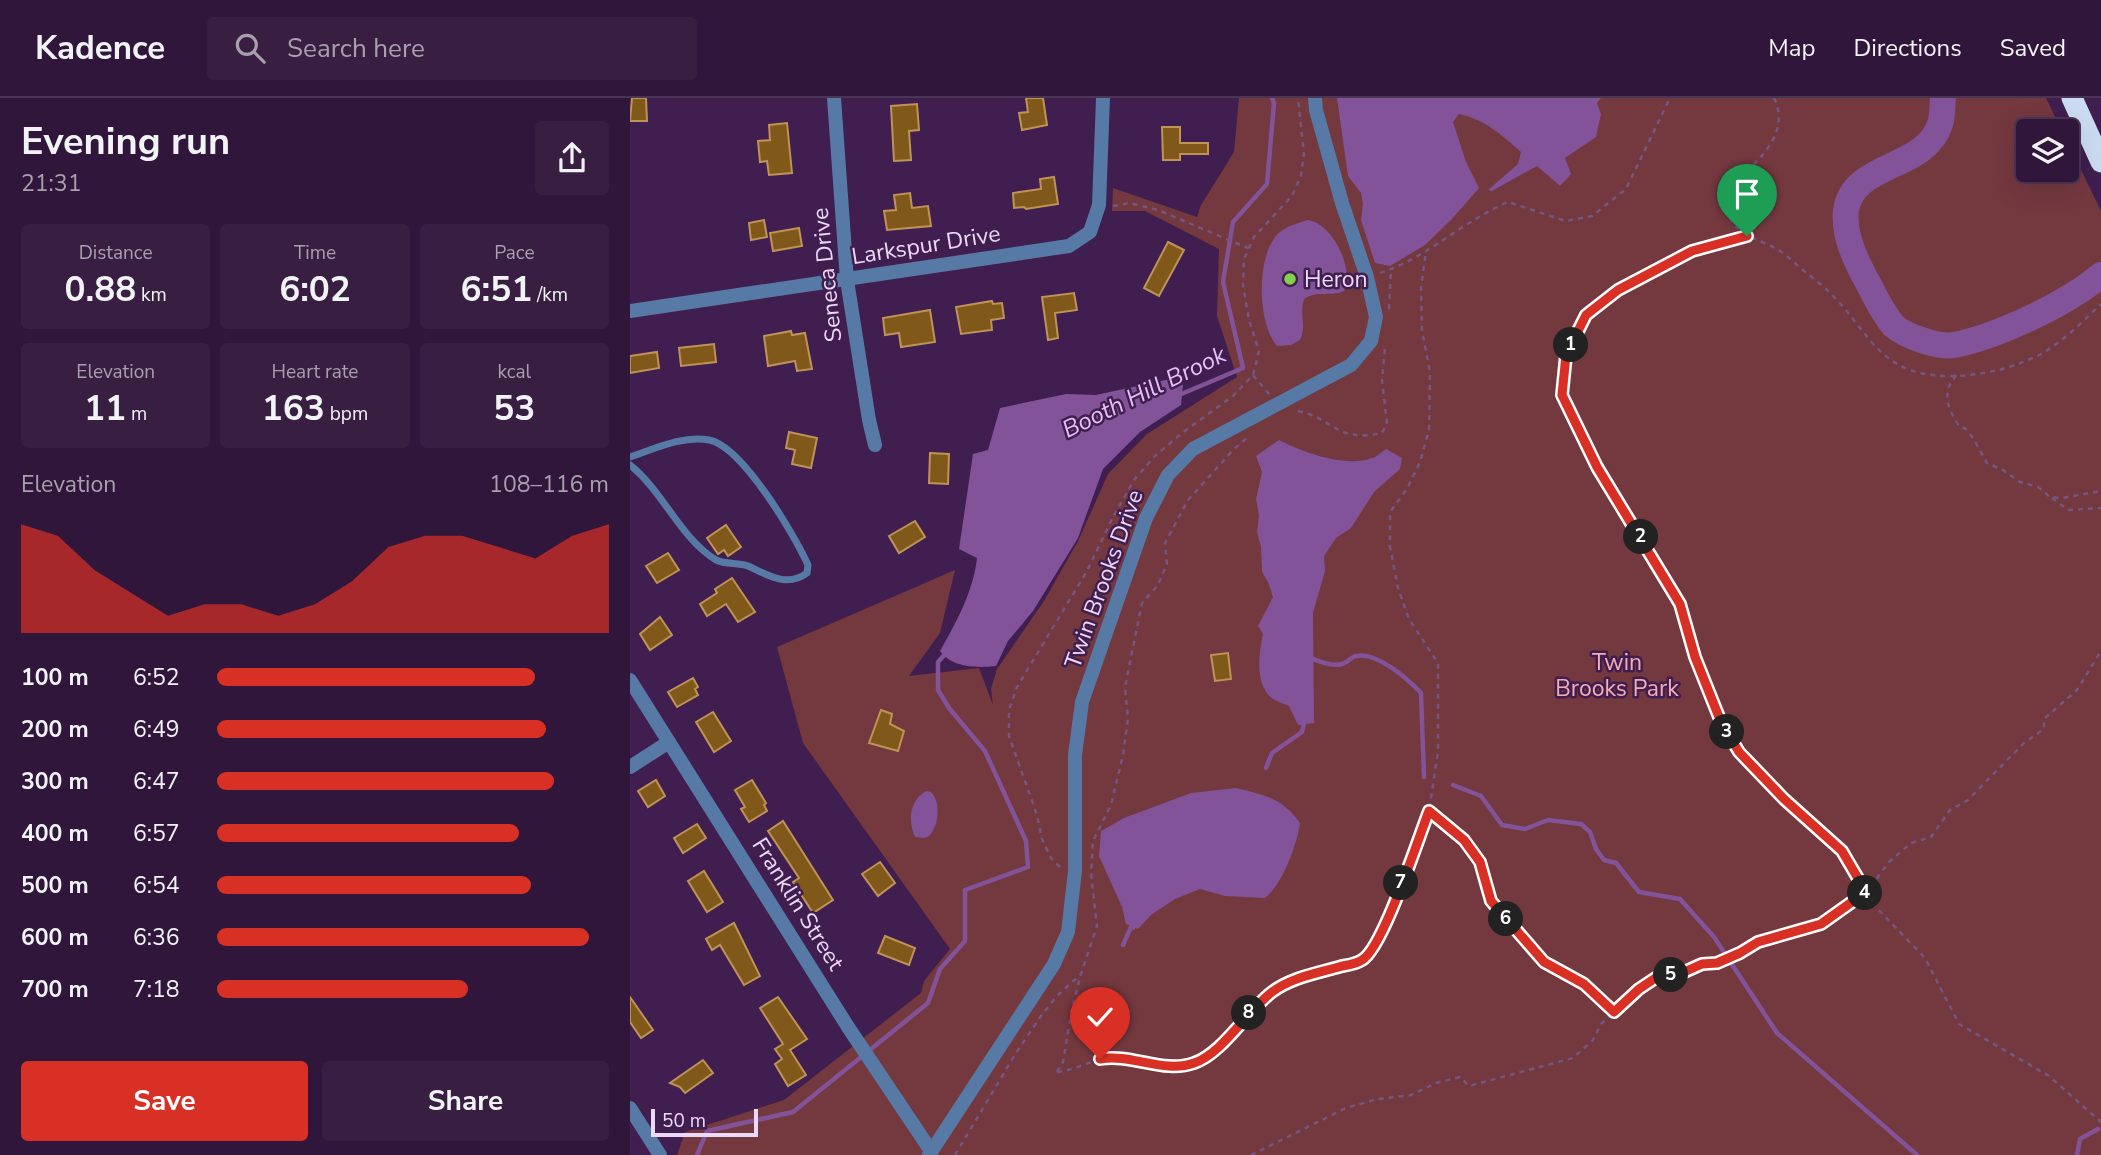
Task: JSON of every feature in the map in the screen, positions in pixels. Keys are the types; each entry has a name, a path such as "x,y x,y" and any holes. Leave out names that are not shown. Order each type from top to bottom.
{"highway":[{"path":"2072,98 2101,162"}],"street":[{"name":"Seneca Drive","path":"834,98 848,280 875,445"},
{"name":"Larkspur Drive","path":"630,311 1069,246 1090,232 1099,205 1103,98"},
{"name":"Twin Brooks Drive","path":"930,1153 1054,964 1068,932 1074,871 1075,755 1082,702 1146,518 1168,475 1193,449 1351,365 1371,341 1376,317 1367,277 1342,203 1315,98"},
{"name":"Franklin Street","path":"630,680 930,1153"},
{"path":"630,767 669,742"},
{"path":"630,1108 660,1155"}],"lane":[{"path":"630,457 688,439 707,439 721,443 763,491 785,522 808,565 807,573 799,579 788,580 768,577 744,564 719,562 694,543 642,475 630,465"}],"path":[{"path":"1396,267 1486,212 1508,202 1566,221 1592,216 1626,189 1670,98"},
{"path":"1774,98 1779,117 1778,130 1773,140 1763,155 1727,190 1725,206 1731,224 1747,236 1779,249 1833,296 1869,339 1898,365 1923,374 1956,375 1978,374 2013,366 2041,354 2070,333 2101,304"},
{"path":"1099,205 1130,203 1157,210 1248,248"},
{"path":"1747,236 1682,255 1618,290 1586,315 1566,355 1562,395 1597,467 1680,604 1705,683 1721,722 1739,752 1784,799 1842,851 1871,901 1925,958 1959,1024 2049,1076 2101,1122"},
{"path":"1251,435 1233,450 1188,500 1165,543 1167,564 1158,585 1143,603 1125,687 1128,719 1123,755 1111,805 1093,841 1091,873 1097,926 1072,1008 1063,1062 1057,1072 1071,1071 1110,1057 1170,1066 1193,1064 1216,1050 1274,990 1310,975 1363,960 1387,925 1429,811 1438,752 1438,663 1409,619 1398,588 1390,547 1390,512 1407,489 1420,462 1429,430 1430,373 1422,330 1421,297 1426,251"},
{"path":"1388,317 1391,270"},
{"path":"1291,413 1299,410 1319,418 1339,432 1363,437 1382,433 1387,424 1382,380 1385,339"},
{"path":"1956,375 1948,388 1947,401 1959,426 1966,429 1973,438 1987,463 2020,482 2038,487 2068,510 2101,508"},
{"path":"2050,497 2062,498 2101,491"},
{"path":"1251,1155 1346,1108 1378,1099 1410,1095 1436,1083 1460,1077 1469,1086 1573,1058 1593,1040 1601,1024 1639,989 1657,977 1682,973 1702,964 1717,963 1758,942 1821,924 1866,892 1889,862 1911,843 1931,837 1950,810 1968,800 2024,743 2044,729 2043,719 2077,690 2101,650"},
{"path":"1429,811 1464,840 1480,862 1491,901 1544,962 1584,984 1614,1012"},
{"path":"955,1155 1041,1017 1056,997 1081,974"}],"green space":[{"name":"Twin Brooks Park","path":"1239,98 2046,98 2056,119 2016,119 2016,182 2079,182 2079,166 2101,211 2101,1155 677,1155 685,1132 784,1100 921,993 924,981 950,949 803,743 777,647 955,570 940,633 909,676 979,668 993,705 991,689 997,669 1044,601 1078,541 1108,474 1147,434 1237,377 1217,316 1219,249 1145,211 1112,211 1113,188 1197,217 1201,205 1234,152"}],"water":[{"path":"1337,98 1601,98 1597,103 1601,114 1596,137 1565,158 1571,174 1560,186 1537,166 1492,191 1488,190 1518,164 1521,152 1485,124 1459,114 1453,122 1466,162 1479,188 1425,245 1390,266 1375,263 1361,220 1361,193 1348,176"},
{"path":"1307,220 1325,229 1333,238 1344,259 1347,282 1344,291 1304,299 1300,340 1291,345 1277,346 1270,336 1266,322 1263,270 1273,241 1281,231"},
{"path":"1170,379 1183,385 1181,405 1140,432 1103,469 1078,538 1033,611 1008,641 996,666 966,666 945,657 940,651 968,594 977,558 959,549 973,454 988,450 1000,408 1066,394 1096,395"},
{"path":"1279,440 1311,454 1337,460 1361,461 1386,449 1402,458 1400,469 1374,492 1351,528 1336,538 1324,556 1325,571 1313,613 1314,723 1298,725 1289,706 1273,699 1267,693 1259,668 1263,634 1258,626 1273,597 1262,572 1261,547 1257,532 1259,515 1256,499 1262,472 1256,456"},
{"path":"1236,788 1272,799 1286,808 1300,823 1288,864 1271,892 1265,898 1225,896 1200,889 1175,899 1151,915 1138,929 1126,924 1122,907 1099,856 1101,831 1124,818 1191,793"},
{"path":"926,791 934,796 937,820 929,836 915,837 911,824 913,806"}],"building":[{"path":"632,98 646,98 647,121 630,121"},
{"path":"1026,98 1043,98 1047,125 1022,130 1019,113 1028,112"},
{"path":"917,104 919,130 909,131 911,160 894,161 891,106"},
{"path":"787,123 792,173 769,175 767,161 760,162 758,141 770,140 769,125"},
{"path":"1162,127 1180,127 1180,143 1208,143 1208,154 1180,154 1180,160 1163,160"},
{"path":"1054,177 1058,204 1014,208 1013,193 1041,189 1040,179"},
{"path":"910,193 912,208 928,206 931,226 887,230 884,211 896,210 894,195"},
{"path":"764,220 767,237 751,240 749,223"},
{"path":"799,228 802,246 773,251 770,233"},
{"path":"1168,242 1184,250 1159,296 1144,288"},
{"path":"1074,293 1077,310 1055,313 1058,338 1048,340 1042,297"},
{"path":"992,301 993,304 1002,303 1004,318 991,320 992,330 961,334 956,307"},
{"path":"930,310 935,342 901,347 899,333 885,335 883,318"},
{"path":"791,331 792,335 805,333 812,369 797,371 795,361 768,366 764,336"},
{"path":"714,344 716,362 681,366 679,348"},
{"path":"657,352 659,368 630,373 630,356"},
{"path":"789,432 817,438 811,468 792,464 795,450 786,448"},
{"path":"930,453 949,454 948,484 929,483"},
{"path":"915,521 925,537 899,553 889,536"},
{"path":"726,525 741,547 728,556 724,550 718,554 707,538"},
{"path":"668,553 679,570 657,583 646,566"},
{"path":"732,578 755,612 738,622 726,604 707,616 700,604 717,593 715,589"},
{"path":"660,617 672,635 650,650 640,634"},
{"path":"1228,653 1231,679 1215,681 1211,655"},
{"path":"693,678 698,687 695,689 698,695 677,707 668,692"},
{"path":"881,710 892,714 890,724 904,731 898,751 869,743"},
{"path":"713,712 731,741 714,752 696,722"},
{"path":"656,780 665,796 648,807 638,791"},
{"path":"752,780 766,803 764,805 767,811 749,822 741,809 745,807 735,790"},
{"path":"783,821 833,900 813,913 793,882 799,878 768,831"},
{"path":"697,824 706,838 683,853 674,838"},
{"path":"880,862 895,883 878,896 862,874"},
{"path":"704,871 723,902 707,912 688,881"},
{"path":"734,923 760,976 744,985 720,945 712,950 706,939"},
{"path":"885,936 915,948 909,965 878,953"},
{"path":"630,997 653,1030 641,1038 630,1022"},
{"path":"778,997 807,1039 790,1050 806,1075 788,1086 775,1064 782,1059 775,1049 783,1044 760,1008"},
{"path":"703,1060 713,1073 685,1093 680,1087 670,1083"}],"waterway":[{"name":"Booth Hill Brook","path":"1179,395 1243,368 1223,282 1233,222 1267,184 1274,103 1272,98"},
{"path":"1943,98 1941,121 1932,139 1906,159 1862,183 1851,194 1846,210 1847,230 1856,258 1880,306 1894,326 1914,337 1940,345 1971,341 2011,327 2051,307 2101,275"},
{"name":"Booth Hill Brook","path":"697,1155 707,1131 793,1112 928,1003 940,969 965,941 965,890 1028,867 1026,841 985,751 949,708 938,690 938,662 948,651"},
{"path":"1310,658 1334,665 1356,656 1373,658 1400,674 1421,693 1424,777"},
{"path":"1266,768 1272,753 1302,732 1305,719"},
{"name":"Booth Hill Brook","path":"1453,785 1481,796 1502,825 1525,829 1548,820 1581,824 1590,832 1596,849 1604,860 1616,863 1639,892 1680,899 1714,937 1777,1033 1917,1155"},
{"path":"1123,945 1131,927 1133,928"},
{"name":"Booth Hill Brook","path":"2077,1155 2080,1139 2098,1129"}],"place":[{"name":"Heron","path":"1290,279"}],"route":[{"path":"1100,1059 1123,1057 1170,1066 1193,1064 1216,1050 1274,990 1310,975 1363,960 1387,925 1429,811 1464,840 1480,862 1491,901 1544,962 1584,984 1614,1012 1657,977 1682,973 1702,964 1717,963 1758,942 1821,924 1866,892 1842,851 1784,799 1739,752 1721,722 1695,657 1680,604 1597,467 1562,395 1566,355 1586,315 1618,290 1692,251 1747,236"}]}
